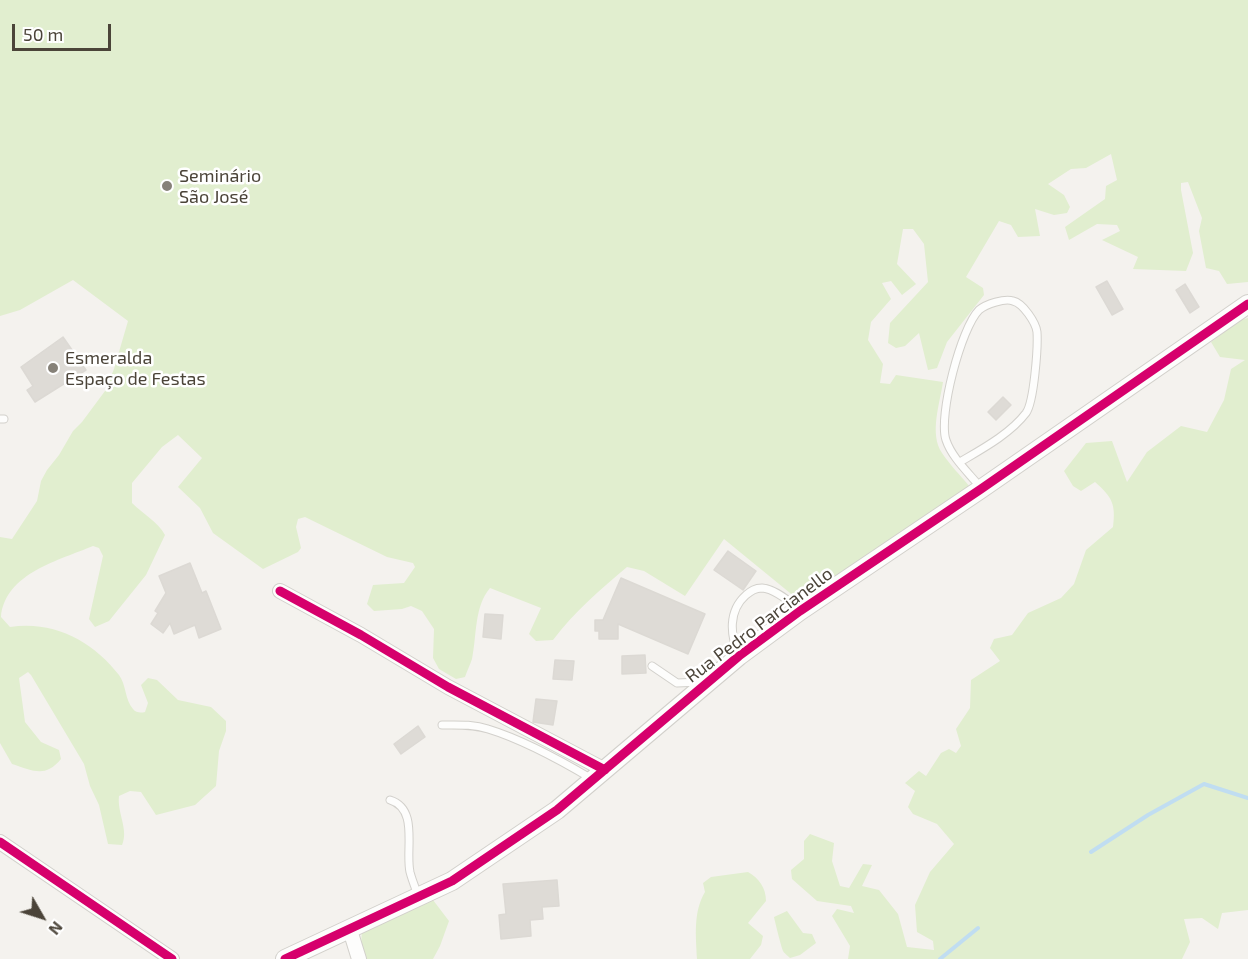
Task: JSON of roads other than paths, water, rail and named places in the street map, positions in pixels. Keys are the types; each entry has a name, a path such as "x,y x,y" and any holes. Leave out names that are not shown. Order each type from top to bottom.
{"street":[{"name":"Rua Pedro Parcianello","path":"285,959 452,881 557,810 739,656 800,611 1248,304"},
{"path":"280,591 361,635 599,775"},
{"path":"0,842 172,959"},
{"path":"350,930 359,959"}],"lane":[{"path":"960,462 1015,426 1028,411 1033,387 1037,330 1022,305 1012,300 981,308 973,317 958,349 944,419 946,439 960,462 981,489"},
{"path":"739,656 731,628 734,612 739,601 753,589 764,588 775,593 800,611"},
{"path":"652,666 677,683 708,682"},
{"path":"442,724 470,725 488,729 599,775"},
{"path":"390,800 404,809 409,832 410,872 418,897"}],"waterway":[{"path":"1091,852 1148,815 1204,784 1248,798"},
{"path":"940,959 978,928"}],"place":[{"name":"Seminário São José","path":"167,186"},
{"name":"Esmeralda Espaço de Festas","path":"53,368"}]}
